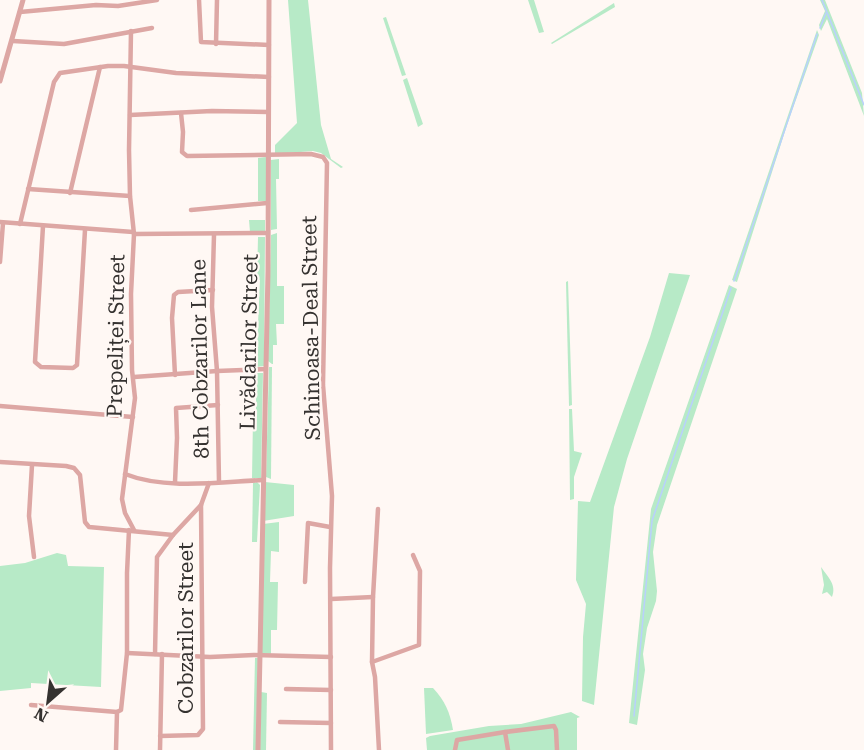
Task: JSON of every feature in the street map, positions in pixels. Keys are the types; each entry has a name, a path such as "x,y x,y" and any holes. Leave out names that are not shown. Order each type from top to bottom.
{"street":[{"path":"0,81 23,0"},
{"path":"20,12 108,3 118,6 155,0"},
{"path":"199,0 200,40 203,44 269,45"},
{"path":"216,44 217,0"},
{"name":"Livădarilor Street","path":"258,750 266,369 269,0"},
{"path":"13,41 64,44 152,28"},
{"name":"Prepeliței Street","path":"116,750 117,712 121,710 127,653 131,530 122,499 135,398 131,294 134,233 130,196 131,31"},
{"path":"20,224 55,78 63,72 124,66 176,74 269,77"},
{"path":"70,193 100,67"},
{"path":"130,115 212,111 268,112"},
{"path":"181,113 184,155 268,156"},
{"name":"Schinoasa-Deal Street","path":"268,156 316,155 322,157 327,163 324,385 332,495 330,527 332,750"},
{"path":"28,189 130,196"},
{"path":"191,210 267,203"},
{"path":"0,262 1,223"},
{"name":"Prepeliței Street","path":"1,223 134,233 214,235 267,233"},
{"path":"43,226 35,362 41,367 76,367 85,230"},
{"name":"8th Cobzarilor Lane","path":"214,235 214,352 217,371 219,482"},
{"path":"175,375 172,318 174,295 178,292 213,290"},
{"path":"134,378 266,369"},
{"path":"175,482 176,408 218,405"},
{"path":"0,406 133,417"},
{"path":"123,417 132,426"},
{"path":"0,462 66,466 77,470 80,475 87,526 173,535"},
{"path":"32,465 28,516 34,557"},
{"path":"125,474 138,479 175,482 263,480"},
{"name":"Cobzarilor Street","path":"160,736 198,735 202,731 201,505 209,483"},
{"path":"155,654 156,560 173,535 201,505"},
{"path":"378,508 372,662 375,677 379,750"},
{"path":"305,582 308,523 330,527"},
{"path":"372,662 419,645 420,571 413,555"},
{"path":"331,599 373,597"},
{"path":"127,653 232,657 259,655 331,657"},
{"path":"160,750 162,654"},
{"path":"286,689 331,690"},
{"path":"31,705 117,712"},
{"path":"280,722 331,723"},
{"path":"454,750 454,743 457,740 554,726 557,750"},
{"path":"505,732 508,750"}],"green space":[{"path":"288,0 308,0 321,125 331,159 343,167 341,168 321,153 313,151 275,154 275,145 297,123"},
{"path":"528,0 534,0 544,32 539,33"},
{"path":"820,0 825,0 862,93 864,116 827,19 821,31 819,25 825,11"},
{"path":"614,3 615,7 551,43"},
{"path":"386,17 406,75 402,76 383,18"},
{"path":"817,30 819,35 787,125 737,282 732,280"},
{"path":"407,78 423,124 418,127 403,80"},
{"path":"266,157 266,201 258,201 258,158"},
{"path":"279,159 279,179 276,179 277,229 271,230 271,160"},
{"path":"249,220 265,220 265,232 250,232"},
{"path":"277,233 277,286 284,286 284,324 276,324 277,345 273,345 272,364 268,361 271,235"},
{"path":"258,237 265,237 264,366 256,367 260,280 257,279"},
{"path":"669,273 690,275 627,459 614,507 594,705 582,701 586,604 576,580 578,501 590,502 650,337"},
{"path":"568,281 572,405 569,406 566,282"},
{"path":"729,285 737,289 657,525 653,552 656,601 647,628 643,654 645,670 637,725 629,723 651,509"},
{"path":"269,367 272,367 271,479 266,477"},
{"path":"256,373 263,373 261,478 252,478"},
{"path":"569,409 572,409 574,451 582,453 574,477 574,499 570,500"},
{"path":"257,482 260,485 257,542 252,542 253,483"},
{"path":"265,482 294,485 294,516 263,521"},
{"path":"279,522 279,552 271,551 270,582 278,582 277,630 271,630 271,654 261,653 263,524"},
{"path":"57,553 66,555 68,566 104,567 101,687 31,683 31,688 0,691 0,566 25,563"},
{"path":"821,567 833,585 832,597 827,592 822,594 824,585"},
{"path":"255,658 258,658 256,750 253,750"},
{"path":"424,688 433,688 444,702 453,730 426,734"},
{"path":"261,692 267,693 266,750 260,750"},
{"path":"571,712 580,717 577,718 577,750 427,750 426,738 430,736 489,726 521,724"}],"waterway":[{"path":"822,0 864,105"},
{"path":"820,28 826,13"},
{"path":"734,281 817,34"},
{"path":"634,716 652,521 731,288"}]}
